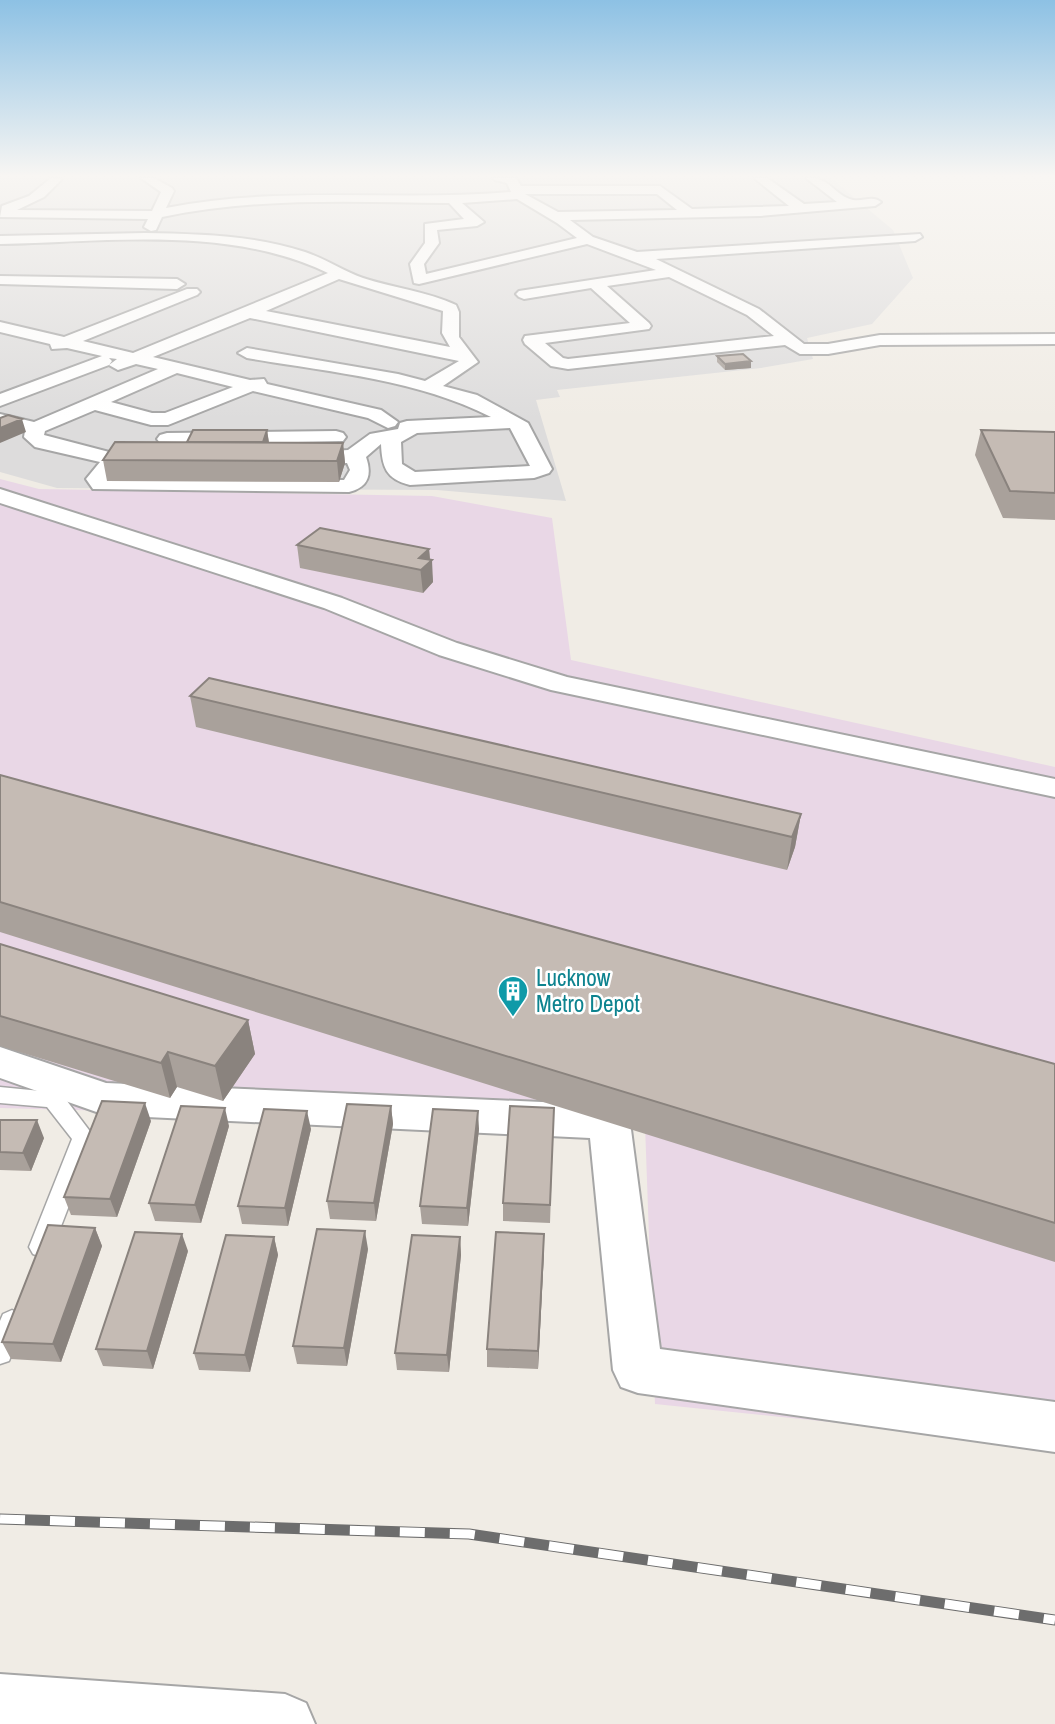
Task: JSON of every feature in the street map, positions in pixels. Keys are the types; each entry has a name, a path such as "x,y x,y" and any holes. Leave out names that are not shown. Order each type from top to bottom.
{"street":[{"path":"306,258 365,284 434,300 450,308 453,317 450,326 452,338 462,348 469,362 428,387"},
{"path":"421,258 417,264 419,281 511,258"},
{"path":"605,260 613,258"},
{"path":"640,258 753,312 800,349 812,350 880,340 1055,339"},
{"path":"0,400 118,362 249,313 342,272"},
{"path":"524,294 671,272"},
{"path":"0,280 196,287 24,338"},
{"path":"594,284 643,326 531,340 557,362 568,364 787,340"},
{"path":"249,313 465,357"},
{"path":"200,374 313,326"},
{"path":"24,338 158,374 200,374 243,389"},
{"path":"24,338 243,389 355,420 383,431"},
{"path":"235,358 307,364 397,379 470,399 521,428 542,469 534,472 410,479 392,466 383,431"},
{"path":"307,364 243,389 164,444 121,459 99,473 97,479 101,484 349,486 358,479 360,470 355,456"},
{"path":"3,423 36,428 158,374"},
{"path":"92,403 151,419 164,444 192,459"},
{"path":"164,444 328,438 383,431 514,422"},
{"path":"36,428 34,437 42,443 121,459"},
{"path":"283,459 336,459 355,456 383,431"},
{"path":"0,496 333,603 448,649 561,684 1055,788"},
{"path":"0,1062 105,1099 609,1122 638,1370 1055,1427"},
{"path":"0,1704 66,1716 285,1724"}],"lane":[{"path":"0,1095 52,1099 84,1138 35,1264"},
{"path":"0,1352 20,1302"}],"shaded area":[{"path":"0,258 905,258 913,278 872,324 807,338 813,359 761,368 557,390 560,397 536,400 566,501 437,490 57,488 0,472"},
{"path":"0,479 39,489 432,496 552,518 571,660 1055,767 1055,1445 655,1404 645,1125 0,1108"}],"building":[{"path":"743,354 751,361 725,364 717,356"},
{"path":"8,415 22,419 0,428 0,418"},
{"path":"193,430 267,430 263,442 187,442"},
{"path":"981,430 1055,432 1055,493 1010,491"},
{"path":"115,442 343,443 337,461 103,460"},
{"path":"320,528 429,549 419,558 432,560 421,570 297,545"},
{"path":"209,678 801,814 792,837 190,696"},
{"name":"Lucknow Metro Depot","path":"0,775 1055,1064 1055,1223 0,902"},
{"path":"0,944 248,1020 215,1066 168,1052 161,1063 0,1016"},
{"path":"102,1101 145,1103 110,1199 64,1197"},
{"path":"347,1104 391,1106 374,1203 327,1201"},
{"path":"181,1106 225,1108 195,1205 149,1203"},
{"path":"510,1106 554,1108 550,1205 503,1203"},
{"path":"264,1109 307,1111 285,1208 238,1206"},
{"path":"433,1109 478,1111 467,1208 420,1206"},
{"path":"0,1120 37,1120 23,1153 0,1152"},
{"path":"48,1225 95,1228 53,1344 2,1342"},
{"path":"317,1229 365,1231 344,1348 293,1346"},
{"path":"135,1232 182,1234 147,1351 96,1349"},
{"path":"496,1232 544,1234 538,1351 487,1349"},
{"path":"226,1235 274,1237 245,1355 194,1353"},
{"path":"412,1235 460,1237 447,1355 395,1353"}],"railway":[{"path":"0,1519 469,1534 1055,1620"}],"place":[{"name":"Lucknow Metro Depot","path":"513,1018"}]}
